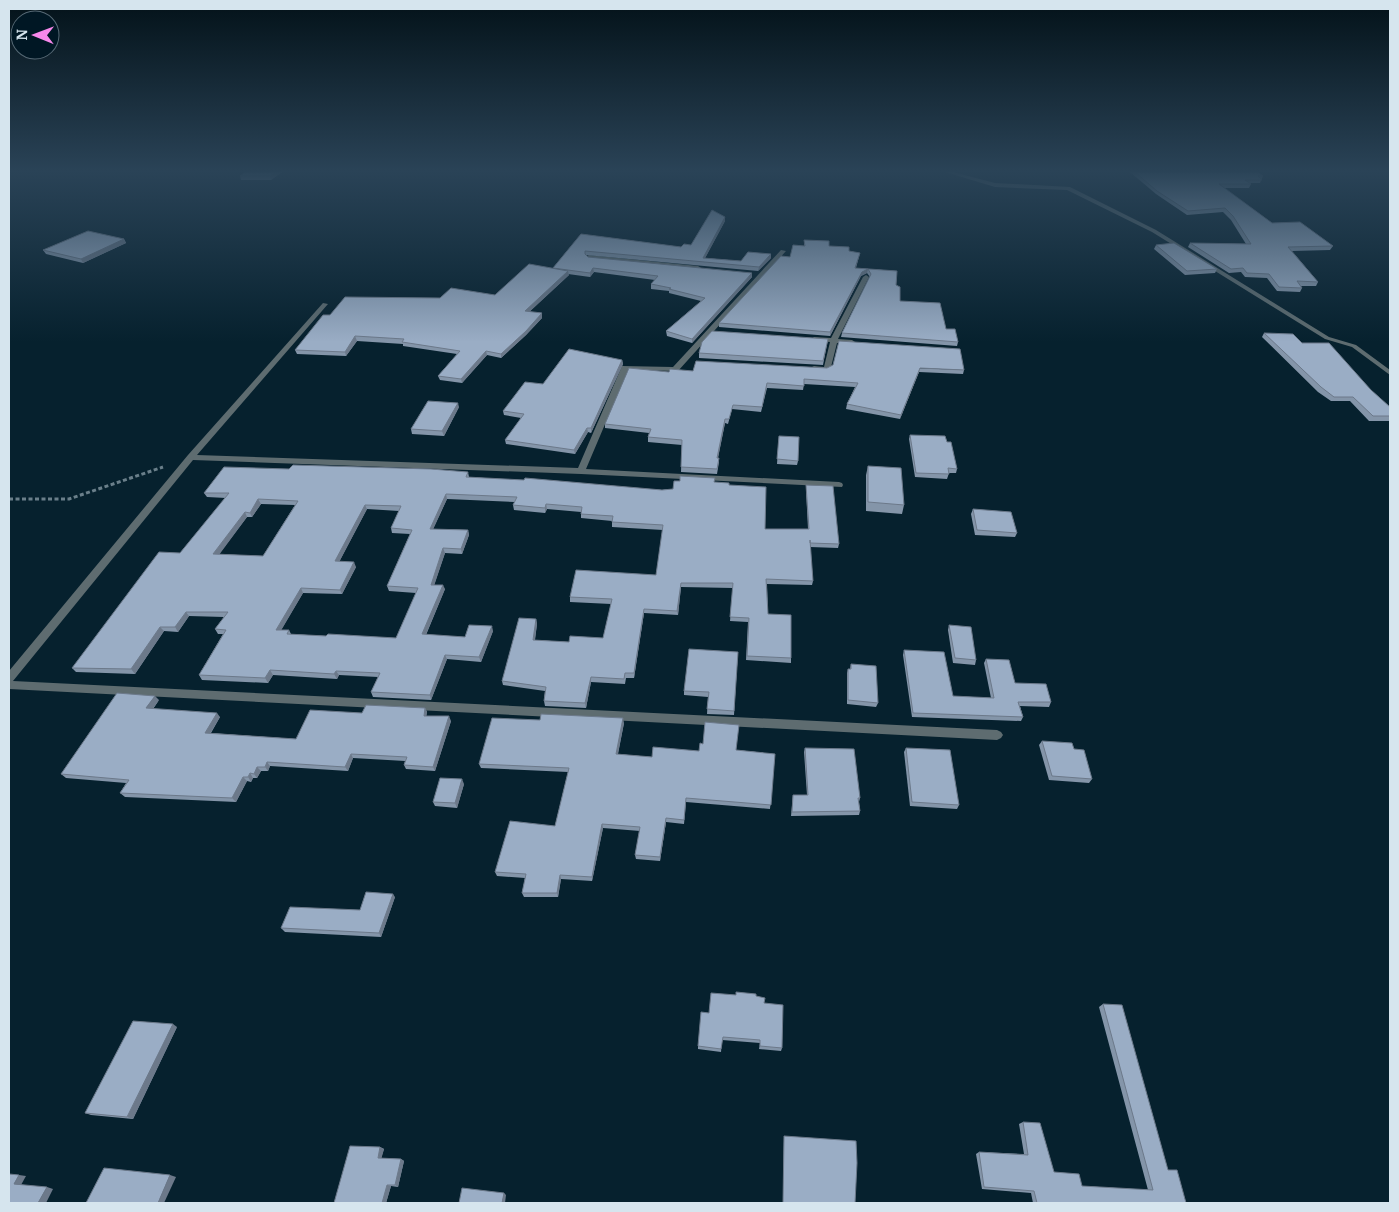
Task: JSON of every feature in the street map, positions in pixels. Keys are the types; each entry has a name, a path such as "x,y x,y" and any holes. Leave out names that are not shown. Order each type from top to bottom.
{"street":[{"path":"1149,229 1221,271 1326,338 1354,346 1390,373"},
{"path":"581,470 625,368 676,369 783,250"},
{"path":"590,257 704,268"},
{"path":"751,274 761,274"},
{"path":"807,368 826,369 834,340 866,277"},
{"path":"9,678 191,457 325,304"},
{"path":"709,331 718,332"},
{"path":"805,338 862,342"},
{"path":"683,361 692,361"},
{"path":"191,457 581,470 840,485"},
{"path":"9,684 997,735"}],"path":[{"path":"9,499 69,499 191,457"}],"building":[{"path":"701,229 719,229 703,258 741,261 748,252 771,254 759,267 585,251 585,254 588,257 752,273 692,339 666,331 705,298 651,284 658,276 593,268 590,273 553,268 581,234 681,247 684,244 691,245"},
{"path":"1241,229 1309,229 1333,246 1288,247 1318,282 1297,281 1302,288 1279,287 1269,274 1247,273 1243,268 1231,269 1190,243 1251,244"},
{"path":"88,231 124,239 81,259 43,250"},
{"path":"804,240 829,241 829,246 849,247 849,251 860,253 855,268 897,271 896,285 900,287 900,301 940,303 946,329 955,329 958,342 842,333 871,274 868,269 862,272 830,332 719,323 781,256 790,257 793,245 805,246"},
{"path":"1174,243 1217,269 1187,271 1156,245"},
{"path":"529,264 568,271 525,311 542,313 526,331 501,354 486,351 461,379 438,376 460,351 402,342 404,339 355,336 345,352 295,350 323,315 330,315 345,297 440,298 451,288 495,295"},
{"path":"712,331 828,339 823,361 699,353 702,342"},
{"path":"1264,333 1293,334 1302,343 1329,343 1371,390 1390,407 1390,416 1373,416 1353,397 1334,397"},
{"path":"839,341 960,349 964,370 920,368 901,415 847,404 858,383 804,379 804,386 767,383 762,407 733,405 729,419 725,419 717,458 719,458 717,469 681,467 682,440 648,437 651,429 605,424 629,368 669,372 670,369 693,371 696,361 827,368 833,365"},
{"path":"569,349 622,360 591,428 587,428 574,450 505,440 524,414 503,411 525,382 543,384"},
{"path":"428,401 458,403 442,431 411,429"},
{"path":"910,435 945,436 947,442 951,442 957,469 948,468 949,474 916,473"},
{"path":"779,436 799,437 798,461 777,459"},
{"path":"293,465 431,469 468,472 466,477 524,480 525,478 662,490 673,489 674,481 680,481 680,476 715,478 714,482 729,483 729,485 766,487 765,529 809,529 806,485 833,486 839,544 810,543 813,581 766,579 768,614 791,615 791,658 747,656 749,618 730,617 733,583 681,583 677,611 644,609 634,673 625,673 624,679 591,677 585,703 544,701 546,687 502,681 519,618 536,619 533,640 569,642 570,636 603,638 612,599 570,597 576,570 656,575 663,525 612,522 613,516 581,514 582,507 546,504 545,508 513,505 517,497 446,494 430,529 468,530 461,549 443,548 431,585 443,585 422,634 465,637 469,625 492,626 479,657 445,655 430,695 371,692 380,673 336,671 334,674 270,670 265,678 199,675 226,630 215,629 228,612 186,612 175,627 160,627 131,669 72,668 159,552 180,553 229,493 204,493 224,467 289,469","holes":["258,499 298,501 263,556 213,554 245,512 250,513","365,505 401,506 391,528 412,530 387,586 418,588 396,638 328,634 326,636 287,634 289,630 276,630 301,588 340,590 354,562 335,561"]},
{"path":"868,466 901,468 904,505 868,502"},
{"path":"973,509 1011,512 1017,533 977,530"},
{"path":"949,625 971,627 976,660 955,658"},
{"path":"689,649 738,652 734,711 707,709 709,692 684,691"},
{"path":"904,650 944,652 953,696 994,698 986,659 1009,660 1015,683 1046,684 1051,702 1018,702 1023,717 913,713"},
{"path":"851,664 876,666 878,703 848,700 848,669 851,669"},
{"path":"117,693 155,696 146,708 217,713 205,733 296,739 310,710 362,713 366,705 425,708 424,716 449,716 433,767 404,765 407,757 351,754 345,767 267,762 265,767 257,767 254,774 250,773 248,777 243,777 232,798 120,793 129,780 61,774"},
{"path":"541,714 623,718 616,754 652,757 653,747 699,751 700,743 703,744 705,722 739,725 736,750 775,754 771,805 686,798 684,820 666,818 660,857 635,855 640,827 602,824 592,877 560,875 557,893 522,893 526,874 495,872 510,821 555,826 569,768 479,764 492,718 540,720"},
{"path":"1042,741 1072,743 1074,749 1084,750 1092,779 1052,776"},
{"path":"805,748 854,749 860,811 792,812 793,795 808,795"},
{"path":"906,748 950,750 959,805 912,802"},
{"path":"440,778 462,779 455,803 433,802"},
{"path":"366,892 393,894 379,933 281,928 290,907 360,910"},
{"path":"736,992 756,994 756,996 765,998 764,1003 783,1005 782,1048 760,1046 760,1040 723,1037 721,1049 698,1046 701,1012 709,1013 711,993 736,995"},
{"path":"1103,1004 1122,1005 1168,1170 1177,1170 1186,1203 1037,1203 1034,1191 984,1187 979,1152 1028,1155 1023,1122 1040,1123 1054,1172 1079,1174 1082,1186 1153,1190"},
{"path":"133,1021 173,1024 127,1117 85,1113"},
{"path":"784,1136 856,1141 855,1203 783,1203"},
{"path":"350,1146 380,1147 378,1158 401,1159 395,1185 387,1185 382,1203 334,1203"},
{"path":"104,1168 170,1175 158,1203 86,1203"},
{"path":"9,1174 19,1175 14,1184 47,1187 38,1203 9,1203"},
{"path":"462,1188 504,1193 502,1203 459,1203"}]}
